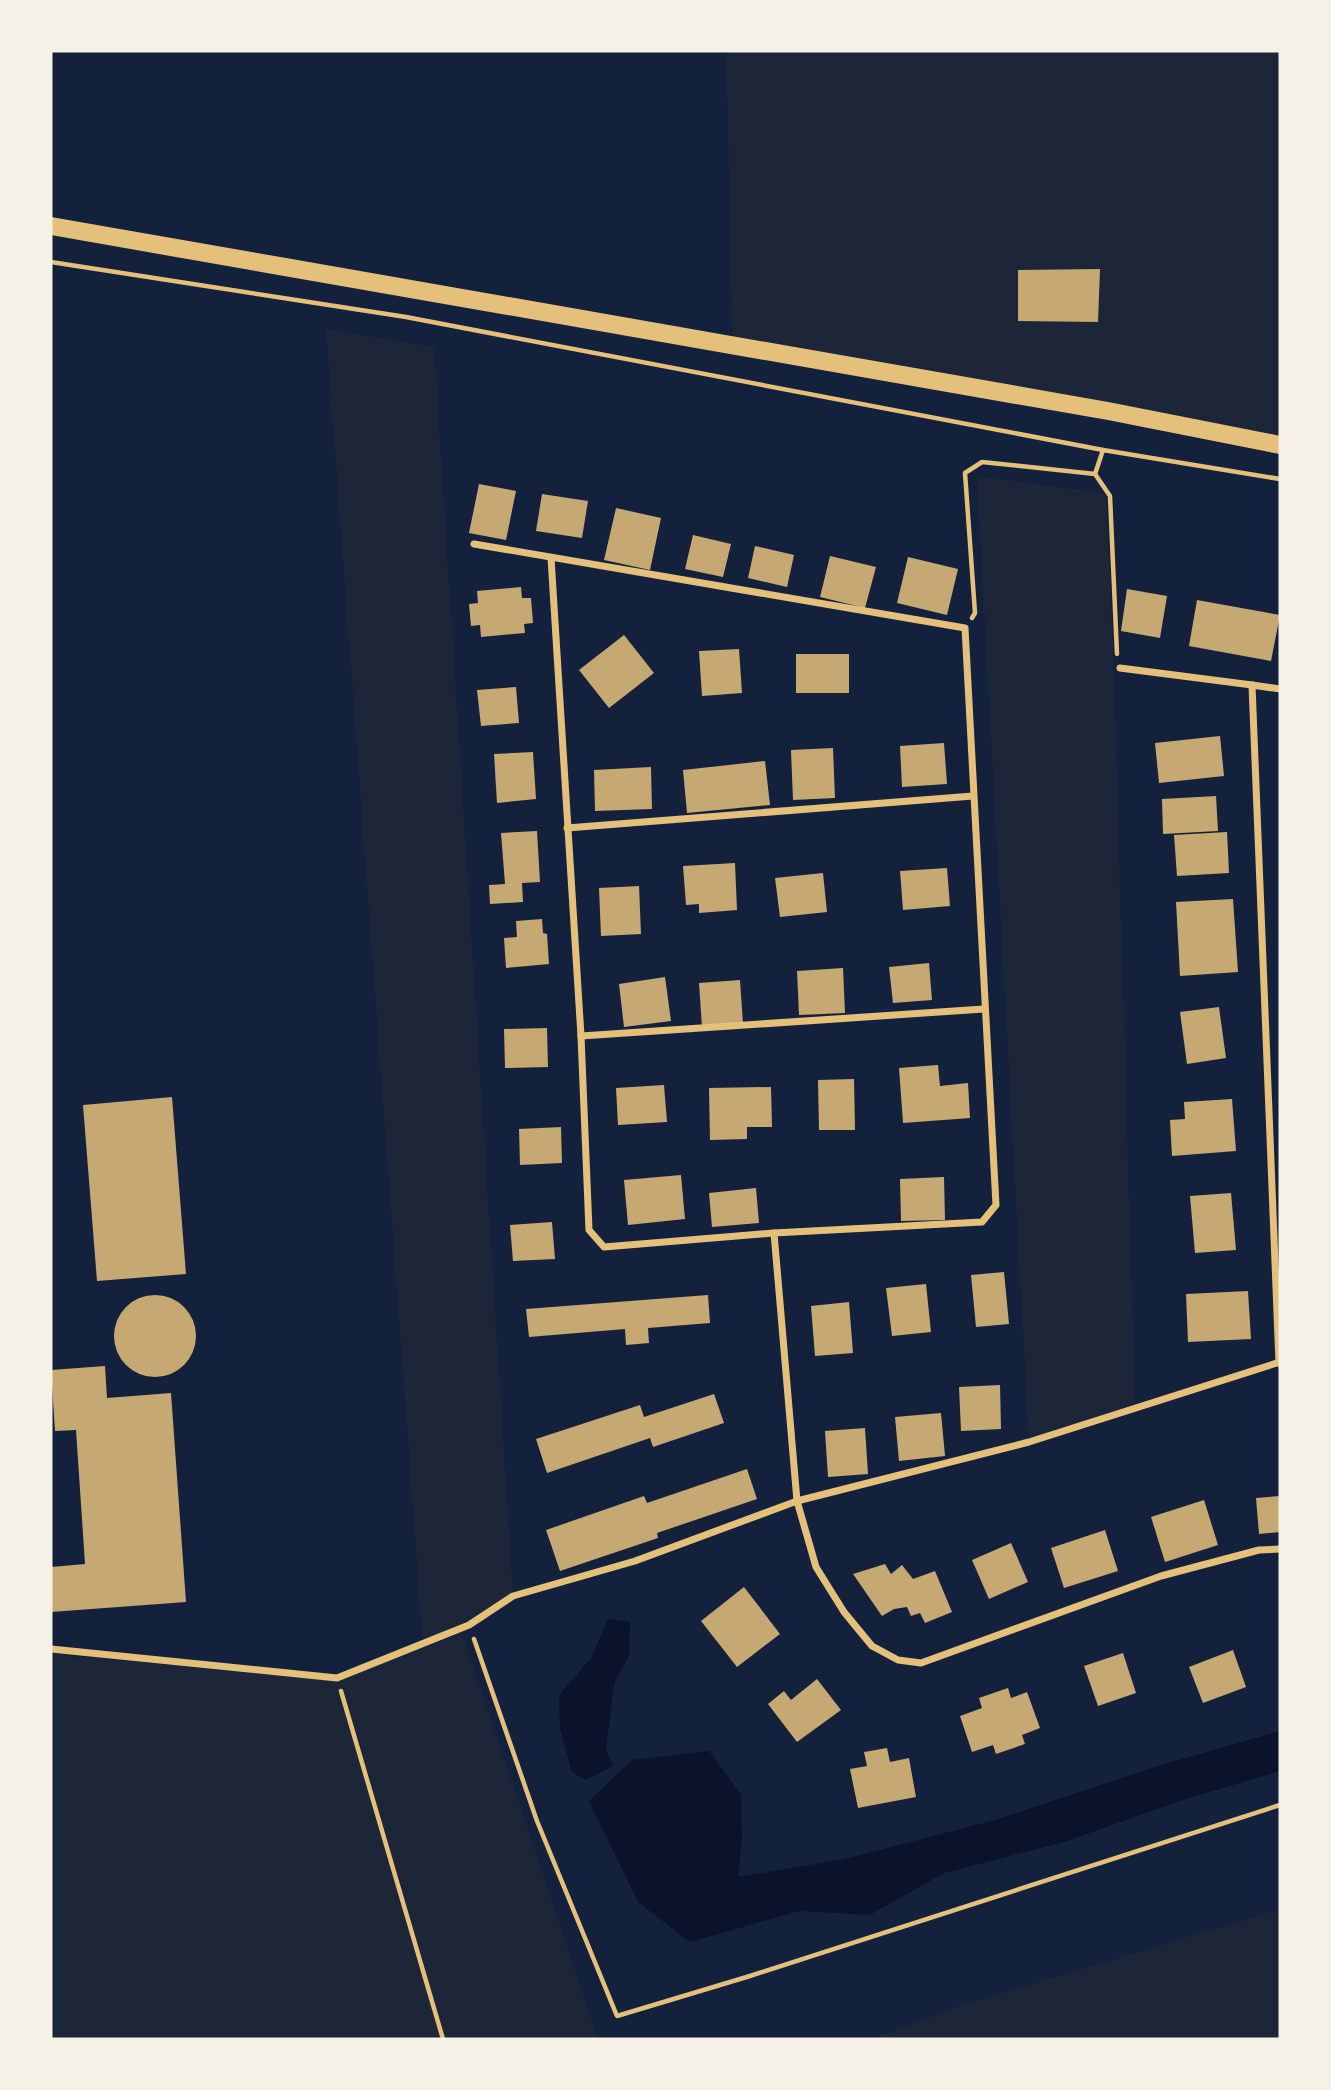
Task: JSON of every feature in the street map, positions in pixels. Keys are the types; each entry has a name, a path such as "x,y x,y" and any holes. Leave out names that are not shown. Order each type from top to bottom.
{"main road":[{"path":"51,226 1108,411 1280,445"}],"street":[{"path":"474,544 965,628 996,1205 982,1222 774,1233 604,1247 589,1230 581,1036 551,558"},
{"path":"1121,668 1280,689"},
{"path":"51,1648 337,1678 469,1625 513,1596 635,1561 797,1501 1029,1442 1280,1363 1252,685"},
{"path":"567,828 973,796"},
{"path":"581,1036 984,1009"},
{"path":"774,1233 797,1501 816,1567 844,1612 872,1646 898,1660 920,1663 1161,1576 1259,1549 1280,1549"}],"path":[{"path":"51,262 406,317 1104,450 1280,479"},
{"path":"1095,474 1104,450"},
{"path":"965,628 975,613 965,473 982,462 1095,474 1110,496 1116,654 1121,668"},
{"path":"469,1625 537,1821 617,2016 750,1976 1280,1805"},
{"path":"337,1678 443,2039"}],"shaded area":[{"path":"726,51 1280,51 1280,435 1108,411 733,345"},
{"path":"326,329 434,347 513,1596 469,1625 423,1643"},
{"path":"977,476 1106,494 1113,646 1135,1409 1029,1442"},
{"path":"608,1619 630,1622 629,1656 614,1684 606,1751 613,1766 586,1780 572,1772 560,1729 559,1695 591,1658"},
{"path":"462,1633 598,2039 51,2039 51,1654 337,1680"},
{"path":"1280,1731 1280,1771 1180,1801 1064,1842 944,1873 870,1915 799,1911 690,1942 638,1902 589,1801 632,1760 709,1751 741,1794 742,1839 738,1877 844,1859 995,1820 1158,1766"},
{"path":"1280,1909 1280,2039 873,2039 953,2008"}],"building":[{"path":"1100,269 1098,322 1018,321 1018,270"},
{"path":"479,484 516,491 506,540 469,533"},
{"path":"542,494 588,501 582,538 536,531"},
{"path":"616,508 661,518 650,570 604,560"},
{"path":"693,535 731,544 723,577 685,569"},
{"path":"755,546 794,555 787,587 748,578"},
{"path":"830,556 876,567 865,608 820,597"},
{"path":"908,557 958,569 947,615 897,603"},
{"path":"521,587 522,598 531,598 533,623 524,624 525,633 481,637 480,625 471,626 469,604 478,603 477,591"},
{"path":"1127,589 1167,596 1160,638 1121,631"},
{"path":"1197,600 1280,615 1271,661 1189,646"},
{"path":"624,635 654,673 609,708 579,670"},
{"path":"739,649 742,693 702,696 699,651"},
{"path":"796,654 849,654 849,693 796,693"},
{"path":"516,687 519,723 481,726 477,690"},
{"path":"1220,736 1224,776 1159,783 1155,743"},
{"path":"944,743 947,784 902,787 900,746"},
{"path":"833,748 835,798 793,800 791,750"},
{"path":"533,752 536,799 497,803 494,754"},
{"path":"765,761 770,805 687,813 683,770"},
{"path":"651,767 652,809 595,811 594,770"},
{"path":"1216,796 1218,831 1163,834 1162,799"},
{"path":"537,831 540,882 522,883 523,902 490,904 489,885 505,884 501,833"},
{"path":"1227,832 1229,873 1177,876 1174,835"},
{"path":"735,863 737,910 699,913 699,904 686,905 683,866"},
{"path":"947,868 950,906 903,910 900,871"},
{"path":"823,873 827,912 780,917 775,878"},
{"path":"639,886 641,934 601,936 599,888"},
{"path":"1233,899 1238,972 1180,976 1176,902"},
{"path":"542,919 543,933 547,934 549,964 506,968 504,938 517,937 516,921"},
{"path":"929,963 932,1000 893,1003 889,967"},
{"path":"843,968 845,1013 799,1015 797,971"},
{"path":"665,977 671,1021 624,1027 619,984"},
{"path":"740,980 743,1024 702,1027 699,983"},
{"path":"1219,1007 1226,1058 1187,1064 1180,1012"},
{"path":"547,1028 548,1067 505,1068 504,1029"},
{"path":"938,1065 940,1086 968,1083 970,1118 903,1123 899,1068"},
{"path":"854,1079 855,1130 819,1130 818,1080"},
{"path":"664,1085 667,1122 618,1125 616,1088"},
{"path":"771,1087 772,1127 747,1127 747,1139 710,1140 709,1088"},
{"path":"172,1097 186,1274 97,1281 83,1105"},
{"path":"1232,1099 1236,1151 1172,1156 1170,1120 1185,1119 1184,1102"},
{"path":"561,1127 562,1163 520,1165 519,1129"},
{"path":"681,1175 685,1219 628,1225 624,1180"},
{"path":"944,1177 945,1220 901,1221 900,1179"},
{"path":"756,1188 759,1223 712,1227 709,1193"},
{"path":"1231,1193 1236,1250 1195,1253 1190,1196"},
{"path":"552,1222 555,1259 513,1261 510,1225"},
{"path":"1004,1272 1009,1324 976,1327 971,1275"},
{"path":"926,1284 931,1332 892,1336 886,1288"},
{"path":"1248,1291 1251,1339 1188,1342 1186,1294"},
{"path":"155,1295 171,1298 184,1307 193,1320 196,1336 193,1352 184,1365 171,1374 155,1377 139,1374 126,1365 117,1352 114,1336 117,1320 126,1307 139,1298"},
{"path":"708,1295 710,1323 648,1328 649,1343 626,1345 625,1329 529,1337 526,1309"},
{"path":"849,1302 853,1353 815,1356 811,1306"},
{"path":"105,1366 107,1398 171,1393 186,1602 51,1612 51,1567 85,1564 76,1430 55,1431 51,1370"},
{"path":"1000,1385 1001,1429 961,1431 959,1387"},
{"path":"714,1394 724,1423 653,1447 650,1438 547,1473 536,1439 640,1405 644,1417"},
{"path":"941,1413 945,1456 899,1461 895,1417"},
{"path":"865,1428 868,1474 828,1477 825,1431"},
{"path":"747,1469 757,1499 657,1533 658,1538 560,1571 546,1530 644,1496 647,1503"},
{"path":"1280,1496 1280,1532 1259,1534 1256,1498"},
{"path":"1204,1500 1218,1545 1165,1562 1151,1517"},
{"path":"1105,1530 1118,1571 1064,1588 1051,1548"},
{"path":"1011,1543 1028,1582 989,1599 972,1560"},
{"path":"885,1564 891,1574 902,1565 913,1579 935,1571 952,1612 925,1623 920,1613 911,1616 907,1607 894,1609 882,1616 853,1574"},
{"path":"744,1587 780,1634 737,1667 701,1621"},
{"path":"1233,1650 1246,1687 1203,1703 1189,1667"},
{"path":"1123,1653 1136,1693 1098,1706 1084,1666"},
{"path":"817,1679 841,1710 797,1742 768,1704 784,1691 791,1700"},
{"path":"1008,1688 1011,1698 1027,1692 1040,1728 1022,1735 1025,1744 996,1754 993,1745 972,1752 960,1716 982,1708 979,1698"},
{"path":"887,1748 890,1762 909,1758 916,1797 858,1808 850,1769 867,1766 864,1752"}]}
